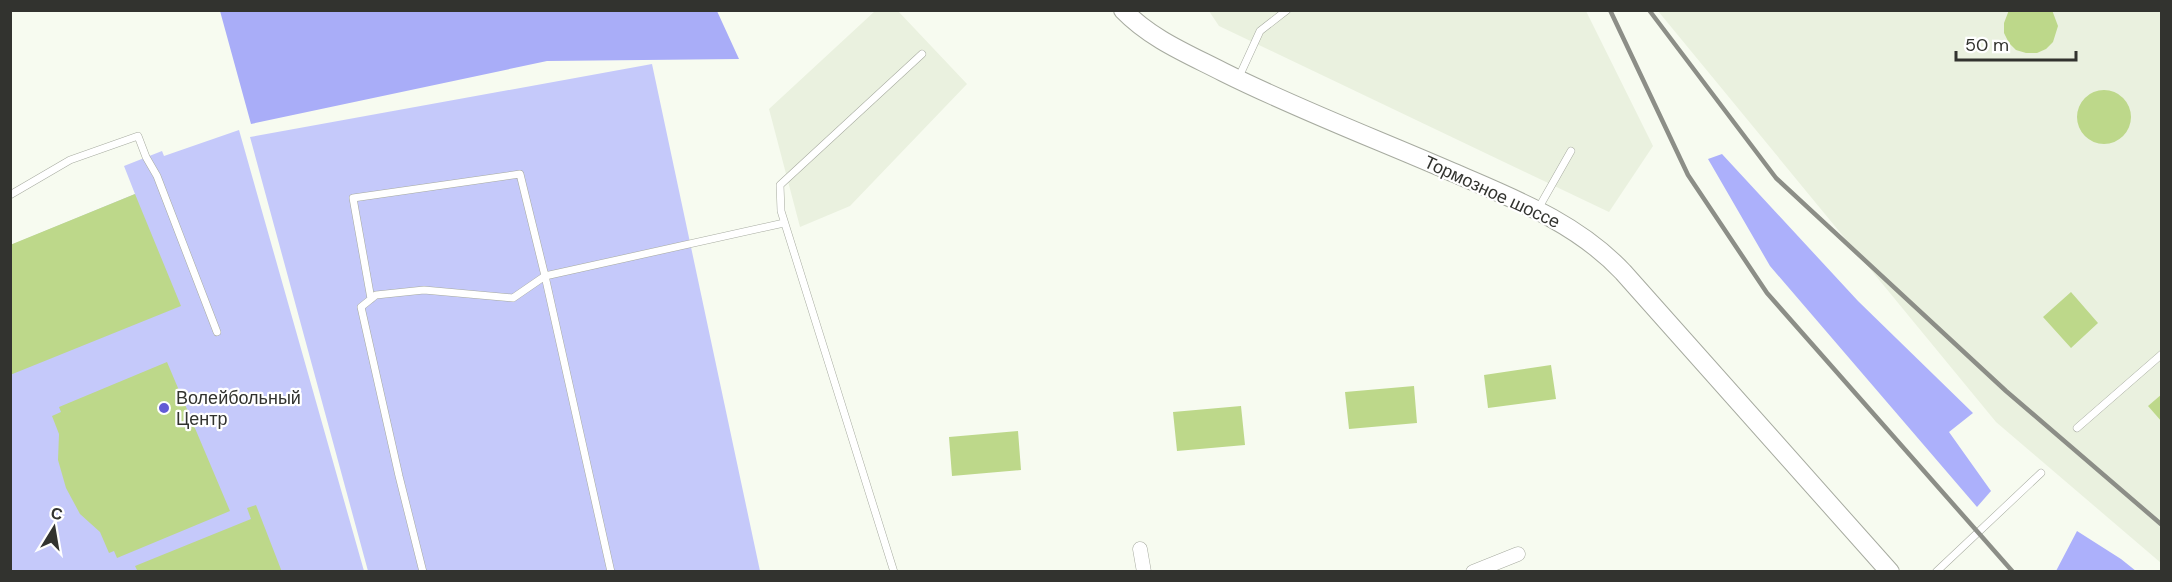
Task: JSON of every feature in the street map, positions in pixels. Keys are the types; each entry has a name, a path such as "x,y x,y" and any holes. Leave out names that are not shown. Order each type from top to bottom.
{"street":[{"name":"Тормозное шоссе","path":"1123,10 1151,36 1238,79 1538,209 1608,256 1890,572"},
{"path":"1140,549 1144,572"},
{"path":"1473,572 1518,554"}],"lane":[{"path":"1238,79 1260,31 1287,10"},
{"path":"894,572 784,223 778,196 780,185 922,54"},
{"path":"10,195 70,160 138,136 157,176 217,332"},
{"path":"1538,209 1570,151"},
{"path":"371,299 353,198 520,174 611,572"},
{"path":"423,572 361,308 376,295 424,290 513,298 545,276 784,223"},
{"path":"2077,428 2162,354"},
{"path":"1936,572 2041,473"}],"shaded area":[{"path":"220,11 717,11 739,59 547,61 251,124"},
{"path":"875,11 898,11 967,84 850,206 800,227 769,109"},
{"path":"1209,11 1586,11 1653,146 1609,212 1219,26"},
{"path":"1658,11 2161,11 2161,563 1996,422"},
{"path":"652,64 760,571 368,571 250,137"},
{"name":"Волейбольный Центр","path":"239,130 364,571 11,572 11,245 135,194 124,166 162,151 164,156"},
{"path":"1722,154 1858,301 1973,413 1949,432 1991,491 1977,507 1770,266 1708,159"},
{"path":"2077,531 2121,559 2136,571 2056,571"}],"building":[{"path":"2009,10 2052,10 2058,26 2053,42 2046,49 2037,53 2016,50 2004,33 2004,23"},
{"path":"2099,90 2109,90 2119,94 2127,102 2131,117 2127,132 2119,140 2109,144 2099,144 2089,140 2081,132 2077,122 2077,112 2081,102 2089,94"},
{"path":"135,194 181,306 10,375 10,245"},
{"path":"2071,292 2098,323 2071,348 2043,317"},
{"path":"167,362 230,511 117,558 114,551 109,553 100,532 80,514 66,488 58,460 59,434 52,416 61,412 59,407"},
{"path":"1551,365 1556,399 1488,408 1484,375"},
{"path":"1414,386 1417,423 1349,429 1345,392"},
{"path":"2162,394 2162,422 2148,406"},
{"path":"1241,406 1245,445 1177,451 1173,412"},
{"path":"1018,431 1021,470 952,476 949,437"},
{"path":"256,505 282,572 138,572 135,566 251,519 247,508"}],"railway":[{"path":"1610,10 1688,175 1767,293 2013,572"},
{"path":"1649,10 1776,178 2006,391 2162,525"}],"place":[{"name":"Волейбольный Центр","path":"164,408"}]}
